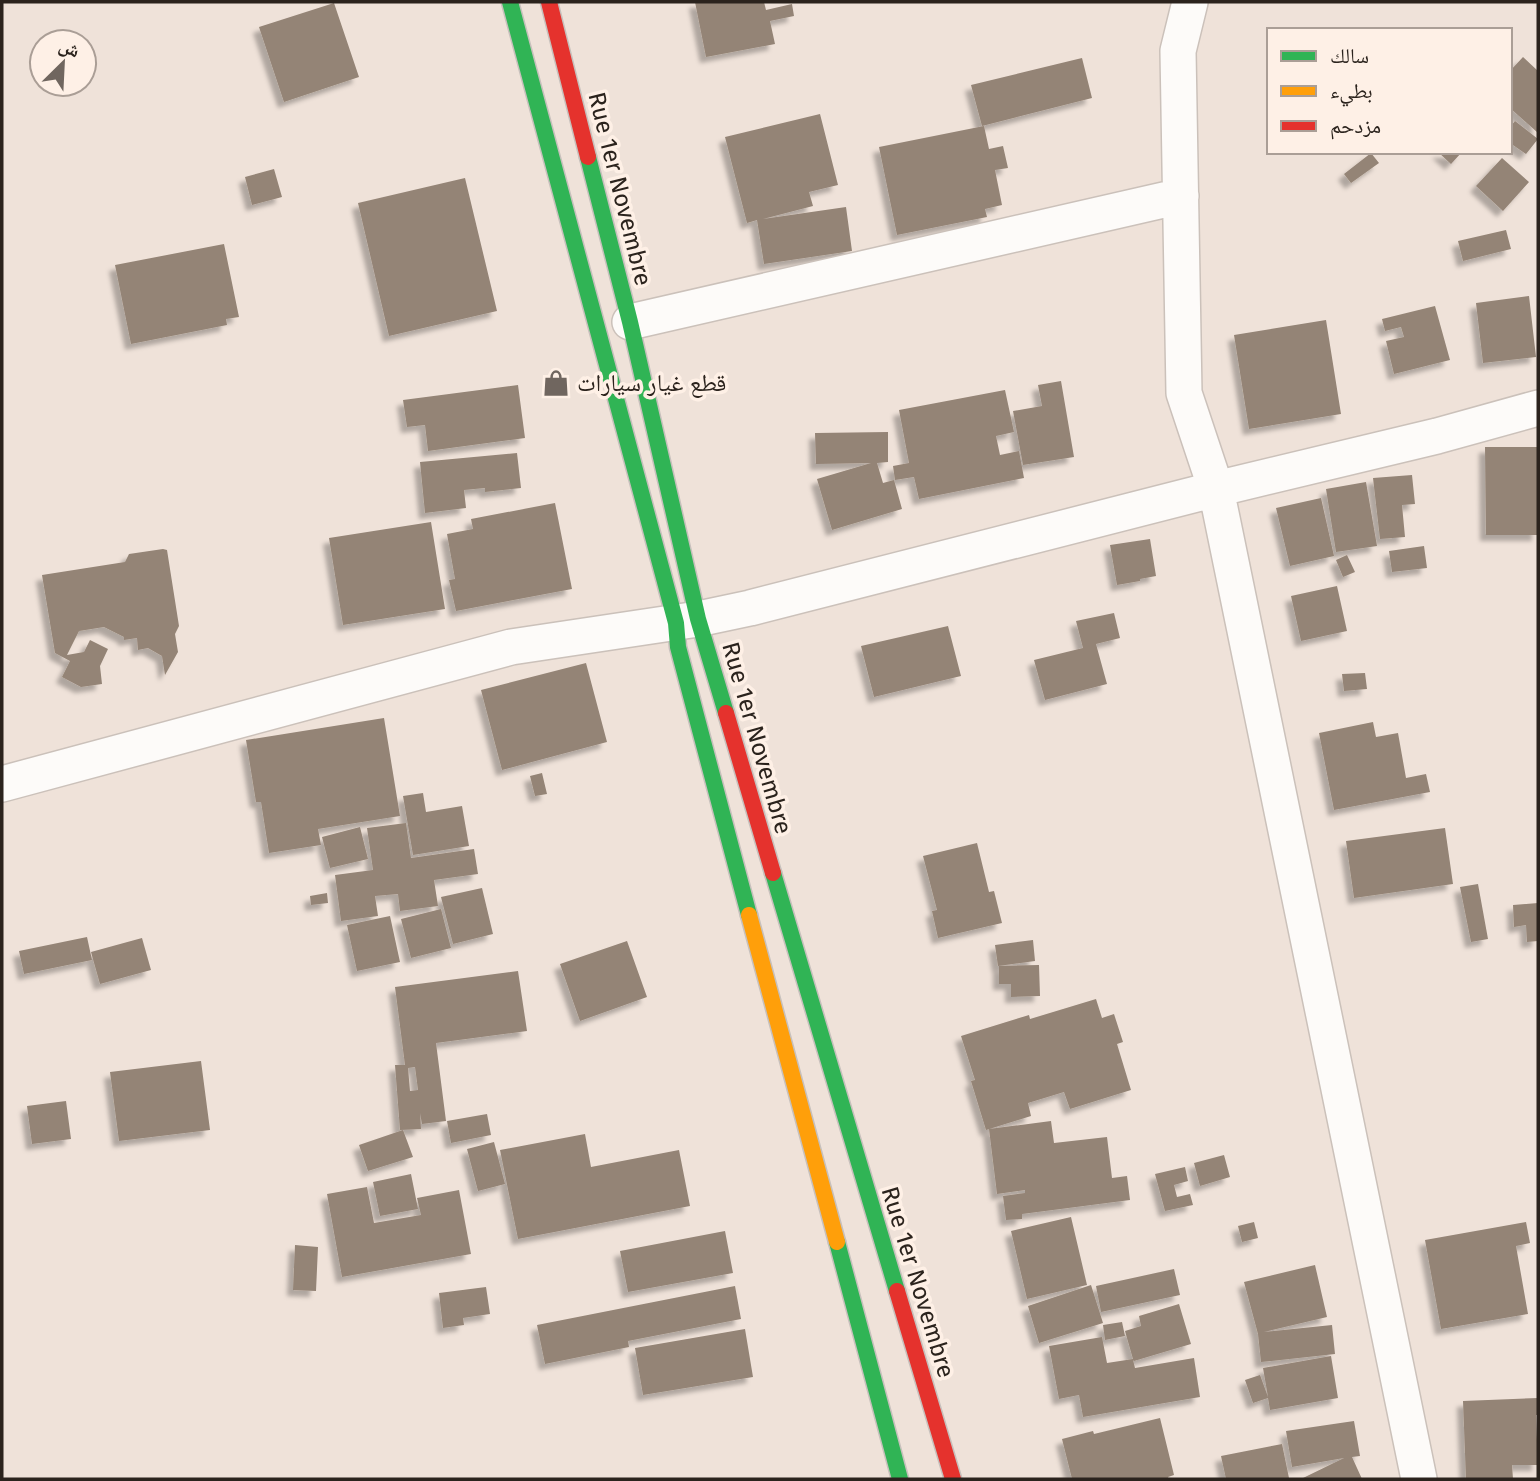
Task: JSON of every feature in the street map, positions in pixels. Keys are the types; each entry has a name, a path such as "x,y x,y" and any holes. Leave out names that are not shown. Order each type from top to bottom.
{"main road":[{"path":"510,2 687,621 678,647 900,1479"},
{"name":"Rue 1er Novembre","path":"549,2 630,322 687,621 953,1479"}],"street":[{"path":"1190,2 1178,51 1184,393 1216,489 1419,1479"},
{"path":"630,322 1181,196"},
{"path":"2,784 511,647 687,621 750,608 1216,489 1437,436 1538,408"}],"building":[{"path":"695,2 764,2 766,10 792,4 794,16 770,21 775,44 706,57"},
{"path":"334,3 359,77 284,102 259,27"},
{"path":"1523,57 1538,71 1538,133 1512,110 1512,69"},
{"path":"1082,58 1092,98 982,126 971,85"},
{"path":"820,114 838,185 809,192 813,206 763,219 846,207 852,251 764,264 757,220 747,223 725,137"},
{"path":"1515,121 1538,139 1526,154 1512,144 1512,125"},
{"path":"984,126 989,149 1003,146 1008,168 995,170 1002,205 985,209 987,217 897,235 879,147"},
{"path":"1370,154 1379,163 1351,183 1344,174"},
{"path":"1440,154 1460,154 1451,164"},
{"path":"1502,158 1529,182 1503,211 1476,186"},
{"path":"274,169 282,197 252,205 245,177"},
{"path":"465,178 497,311 389,336 358,203"},
{"path":"1506,230 1511,249 1463,261 1458,241"},
{"path":"224,244 239,317 226,319 227,325 131,344 115,265"},
{"path":"1529,296 1536,357 1483,363 1476,303"},
{"path":"1435,306 1450,360 1394,374 1386,341 1404,337 1401,327 1385,331 1382,319"},
{"path":"1326,320 1341,414 1249,429 1234,335"},
{"path":"1061,381 1074,457 1023,465 1013,411 1042,406 1038,385"},
{"path":"518,385 525,438 428,451 425,425 407,427 403,400"},
{"path":"1005,390 1014,432 996,436 1000,455 1019,451 1024,478 919,499 914,477 895,480 893,466 909,463 899,410"},
{"path":"888,432 888,462 877,463 883,483 894,480 902,509 832,530 817,479 871,463 816,464 815,433"},
{"path":"1485,447 1538,447 1538,535 1486,535"},
{"path":"517,453 521,488 485,492 485,488 464,490 466,508 425,513 420,462"},
{"path":"1412,475 1415,504 1402,505 1405,537 1380,539 1373,478"},
{"path":"1366,482 1377,546 1336,552 1326,489"},
{"path":"1321,498 1334,556 1290,566 1276,508"},
{"path":"555,503 572,589 456,611 449,580 455,579 447,534 473,529 471,519"},
{"path":"431,522 445,609 343,625 329,538"},
{"path":"1150,539 1156,576 1117,585 1110,545"},
{"path":"1424,546 1427,568 1392,572 1389,551"},
{"path":"167,550 179,626 175,634 178,652 165,675 162,656 148,648 138,650 137,638 124,640 124,637 104,627 79,631 67,655 84,652 90,640 108,649 100,666 102,684 81,687 62,677 70,661 55,653 42,575 125,562 129,554"},
{"path":"1347,555 1355,572 1343,577 1336,560"},
{"path":"1337,586 1347,631 1301,641 1291,596"},
{"path":"1114,613 1120,638 1096,644 1107,684 1045,700 1034,660 1083,648 1076,621"},
{"path":"948,626 961,676 874,697 861,646"},
{"path":"586,663 607,742 502,770 481,690"},
{"path":"1365,673 1367,689 1344,691 1342,674"},
{"path":"384,718 400,816 318,829 321,845 269,853 261,802 256,802 246,740"},
{"path":"1373,722 1376,737 1398,733 1406,778 1426,774 1430,792 1334,810 1319,733"},
{"path":"542,773 547,794 535,796 530,776"},
{"path":"423,793 426,812 462,806 469,846 413,855 403,796"},
{"path":"406,823 411,858 474,849 478,874 434,880 438,906 400,911 398,894 375,896 378,916 341,921 335,875 373,870 367,828"},
{"path":"360,827 368,859 330,868 322,837"},
{"path":"1445,828 1453,884 1354,898 1346,841"},
{"path":"977,843 989,892 994,891 1002,923 938,938 932,911 937,910 923,856"},
{"path":"1478,884 1488,939 1471,942 1460,887"},
{"path":"482,888 493,934 453,944 441,897"},
{"path":"327,893 328,903 311,905 310,896"},
{"path":"1538,903 1538,941 1527,942 1526,925 1514,927 1513,905"},
{"path":"441,909 451,948 411,958 401,919"},
{"path":"390,916 400,962 357,971 347,925"},
{"path":"87,937 92,960 24,974 19,951"},
{"path":"142,938 151,970 100,984 91,952"},
{"path":"1033,940 1035,961 998,966 995,945"},
{"path":"627,941 647,997 580,1021 560,964"},
{"path":"1039,965 1040,996 1011,997 1011,984 999,984 999,966"},
{"path":"518,971 527,1031 436,1043 446,1121 422,1124 420,1113 421,1129 400,1130 395,1065 405,1065 395,987","holes":["415,1067 418,1090 410,1091 408,1068"]},
{"path":"1096,999 1102,1018 1114,1014 1123,1042 1117,1044 1131,1090 1070,1109 1064,1092 1028,1103 1031,1116 986,1130 971,1081 975,1080 961,1036 1029,1015 1030,1019"},
{"path":"201,1061 210,1130 119,1141 110,1072"},
{"path":"66,1101 71,1139 32,1144 27,1106"},
{"path":"487,1114 491,1135 451,1143 447,1121"},
{"path":"1051,1121 1054,1143 1107,1137 1112,1178 1127,1176 1130,1200 1022,1214 1022,1219 1006,1220 1003,1196 1025,1193 1025,1190 997,1194 989,1129"},
{"path":"403,1130 413,1157 368,1171 359,1145"},
{"path":"585,1134 591,1167 679,1150 690,1206 518,1239 500,1150"},
{"path":"494,1142 505,1184 478,1191 467,1149"},
{"path":"1224,1155 1230,1177 1200,1186 1194,1163"},
{"path":"1185,1167 1188,1181 1174,1185 1177,1197 1190,1194 1193,1205 1165,1211 1155,1174"},
{"path":"411,1174 418,1209 380,1216 373,1182"},
{"path":"367,1187 374,1223 421,1215 417,1198 459,1190 471,1254 342,1277 327,1194"},
{"path":"1071,1217 1087,1285 1027,1299 1011,1231"},
{"path":"1254,1222 1258,1238 1242,1242 1238,1226"},
{"path":"1526,1222 1530,1243 1516,1246 1528,1314 1441,1329 1425,1240"},
{"path":"725,1231 733,1273 628,1292 620,1251"},
{"path":"295,1245 318,1247 316,1291 293,1290"},
{"path":"1315,1265 1327,1317 1264,1332 1332,1325 1335,1354 1261,1362 1258,1334 1244,1282"},
{"path":"1174,1269 1180,1295 1101,1312 1096,1286"},
{"path":"1091,1285 1103,1323 1039,1343 1028,1306"},
{"path":"735,1286 741,1319 628,1341 629,1347 545,1364 537,1325"},
{"path":"486,1287 490,1314 463,1318 464,1325 443,1328 439,1293"},
{"path":"1179,1304 1191,1344 1133,1360 1135,1368 1194,1358 1200,1397 1083,1417 1079,1395 1059,1399 1049,1346 1102,1337 1107,1363 1133,1359 1125,1331 1141,1326 1139,1316"},
{"path":"1122,1322 1125,1336 1105,1340 1103,1325"},
{"path":"745,1329 753,1377 643,1395 635,1348"},
{"path":"1331,1356 1338,1398 1270,1410 1268,1398 1253,1403 1245,1380 1260,1375 1268,1397 1263,1368"},
{"path":"1538,1398 1538,1465 1512,1465 1513,1479 1466,1479 1463,1401"},
{"path":"1160,1418 1174,1475 1168,1477 1169,1479 1072,1479 1062,1439"},
{"path":"1354,1421 1360,1456 1352,1457 1362,1479 1301,1479 1344,1458 1292,1467 1286,1431"},
{"path":"1282,1444 1289,1478 1226,1479 1221,1456"}],"traffic: fast":[{"path":"510,2 676,623 678,647 749,915"},
{"path":"588,157 630,322 698,619 726,713"},
{"path":"773,873 897,1291"},
{"path":"837,1242 900,1479"}],"traffic: slow":[{"path":"749,915 837,1242"}],"traffic: jam":[{"path":"549,2 588,157"},
{"path":"726,713 773,873"},
{"path":"897,1291 953,1479"}],"place":[{"name":"قطع غيار سيارات","path":"556,383"}]}
